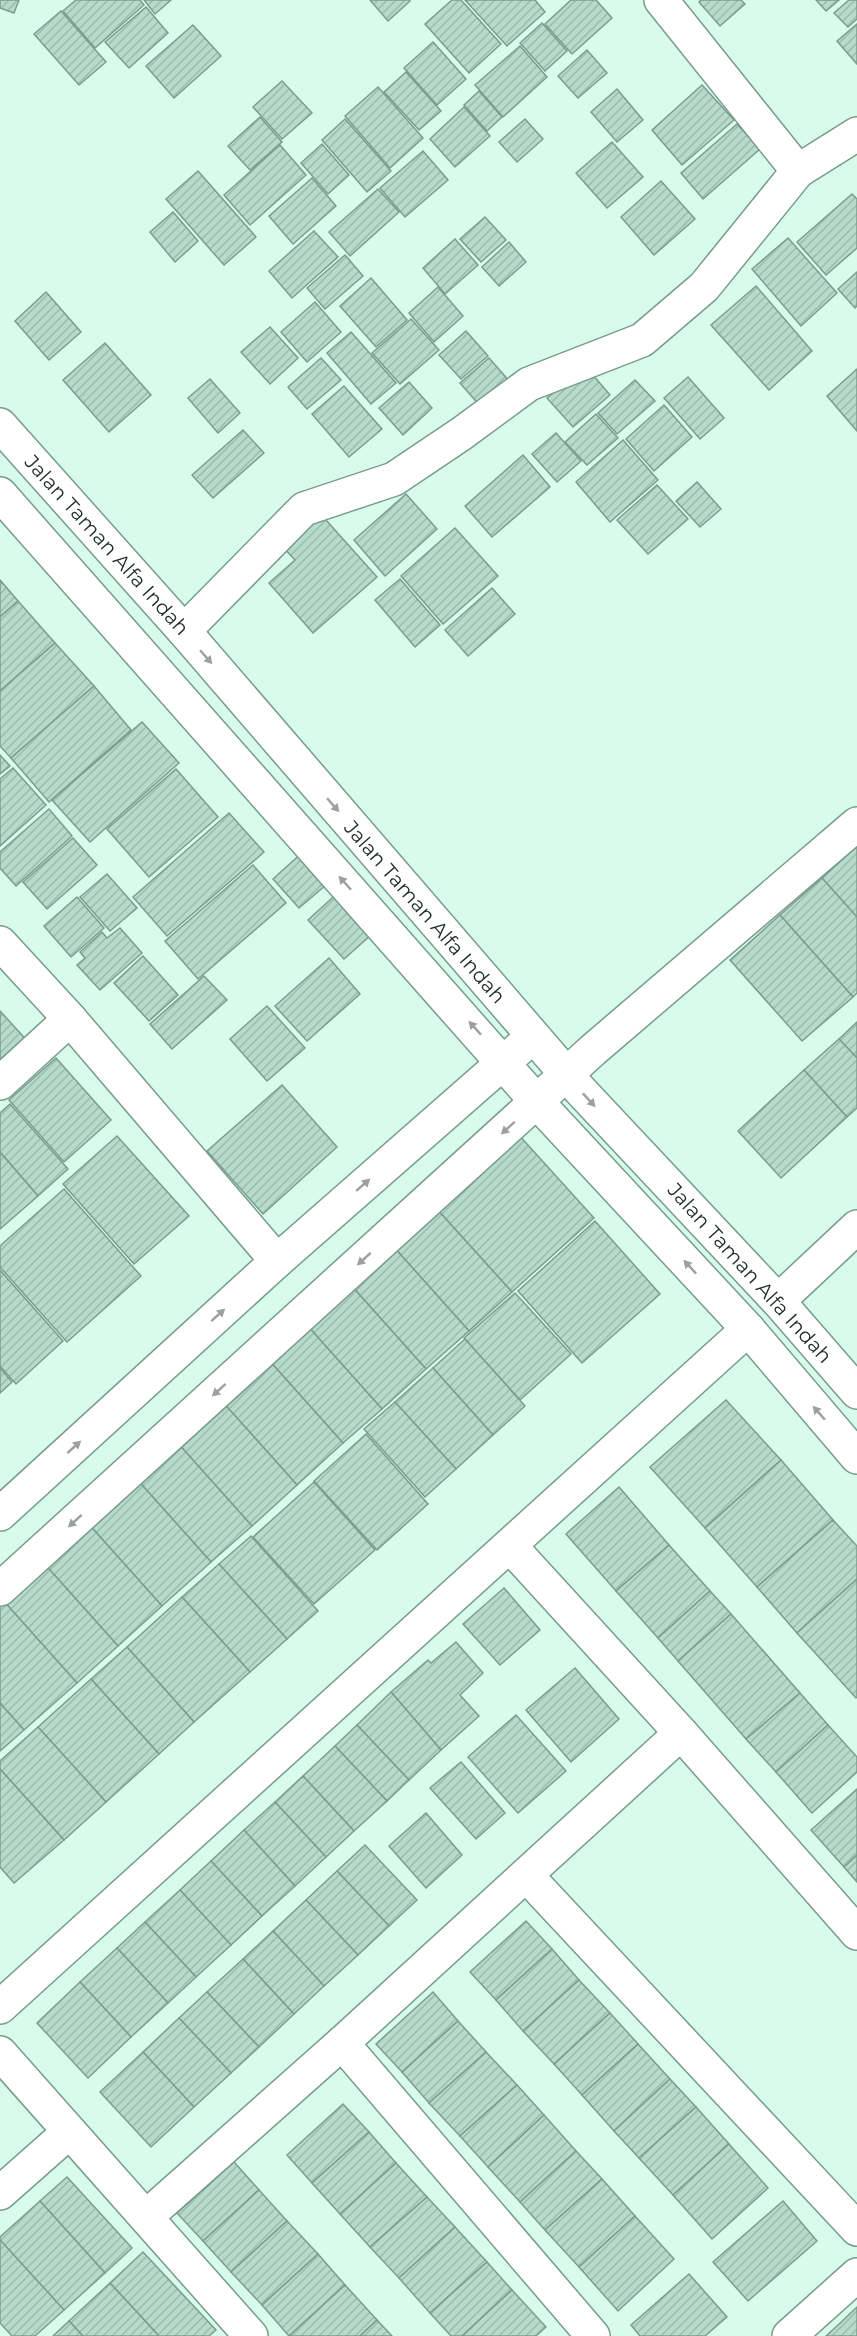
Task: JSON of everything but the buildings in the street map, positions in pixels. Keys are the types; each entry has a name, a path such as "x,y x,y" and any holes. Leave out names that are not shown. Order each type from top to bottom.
{"street":[{"path":"661,0 798,171"},
{"path":"184,631 304,509 394,479 529,384 642,340 704,287 798,171 857,134"},
{"name":"Jalan Taman Alfa Indah","path":"0,425 184,631 566,1074 778,1301 857,1392"},
{"name":"Jalan Taman Alfa Indah","path":"0,494 504,1061 537,1102 748,1329 857,1457"},
{"path":"0,1589 566,1074 857,824"},
{"path":"0,943 70,1019 277,1261"},
{"path":"0,1083 70,1019"},
{"path":"0,1514 277,1261 533,1036"},
{"path":"778,1301 857,1227"},
{"path":"0,2007 748,1329"},
{"path":"510,1546 681,1733 857,1933"},
{"path":"146,2217 342,2043 681,1733"},
{"path":"526,1875 857,2229"},
{"path":"342,2043 593,2336"},
{"path":"0,2053 251,2336"},
{"path":"0,2193 69,2132"},
{"path":"789,2336 857,2275"}]}
